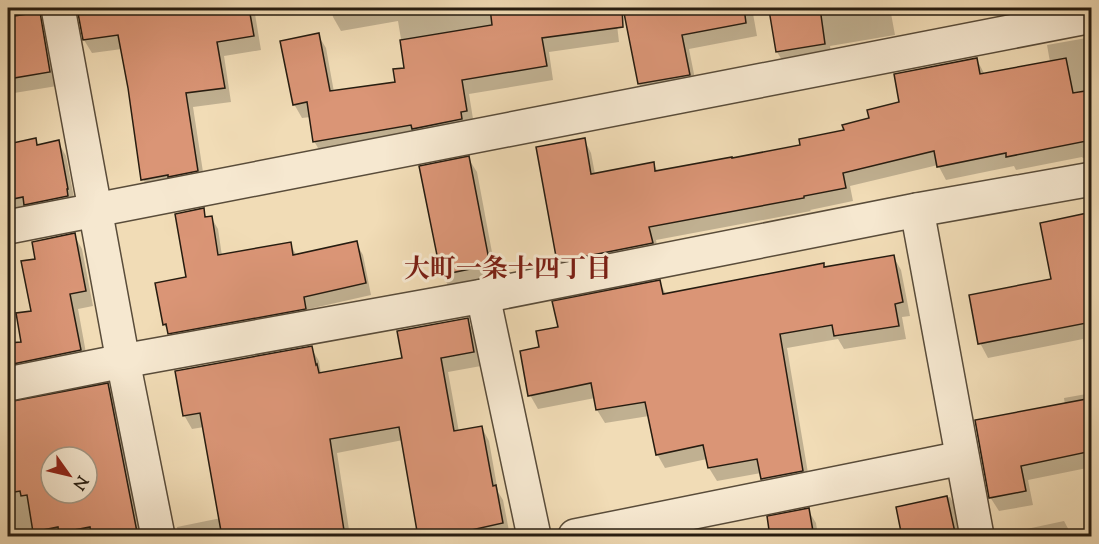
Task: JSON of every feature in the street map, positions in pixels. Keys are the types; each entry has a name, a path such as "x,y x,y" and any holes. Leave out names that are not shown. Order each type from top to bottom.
{"street":[{"path":"58,8 158,537"},
{"path":"8,227 1092,16"},
{"path":"8,384 483,296 918,210 1092,179"},
{"path":"918,210 976,537"},
{"path":"483,296 534,537"},
{"path":"574,537 962,458"}],"building":[{"path":"77,8 249,8 254,36 217,42 225,88 186,93 198,171 141,180 118,35 83,40"},
{"path":"490,8 622,8 623,27 542,38 547,66 462,80 467,111 461,112 462,119 412,129 411,125 313,142 307,102 293,105 280,41 319,33 330,91 395,82 393,69 404,68 400,40 492,25"},
{"path":"623,8 744,8 746,23 682,35 690,75 638,84"},
{"path":"820,8 825,44 776,52 769,10"},
{"path":"40,12 50,72 8,79 8,17"},
{"path":"977,58 980,74 1066,58 1073,93 1092,90 1092,140 1006,157 1006,153 937,167 934,151 843,173 846,188 649,227 653,243 557,262 536,147 585,138 591,174 654,162 655,171 800,145 799,139 844,130 842,125 869,118 867,110 899,102 894,74"},
{"path":"36,138 37,145 59,140 68,196 24,205 23,197 8,200 8,144"},
{"path":"469,156 490,265 441,275 419,166"},
{"path":"204,208 205,217 212,216 218,255 291,242 293,255 357,241 366,283 304,297 306,309 168,334 166,324 163,325 155,283 186,277 175,214"},
{"path":"1092,212 1092,322 978,344 969,295 1051,279 1040,223"},
{"path":"75,233 86,291 70,294 81,350 8,365 8,343 21,342 16,313 31,311 21,261 35,259 32,242"},
{"path":"894,255 903,302 895,304 899,326 834,336 832,325 780,334 803,471 761,479 757,459 708,468 703,445 656,455 645,402 596,410 591,383 528,396 520,351 539,347 536,331 558,327 552,301 660,280 663,294 824,263 824,267"},
{"path":"468,318 474,352 441,358 454,431 482,426 493,486 496,485 503,523 440,537 418,537 399,427 330,439 345,537 222,537 200,413 183,416 175,371 312,346 319,373 402,358 397,331"},
{"path":"108,383 138,537 92,537 90,527 59,533 58,527 33,532 27,495 21,496 20,491 8,493 8,402"},
{"path":"1092,398 1092,451 1021,466 1026,491 989,498 975,420"},
{"path":"947,496 956,537 902,537 896,507"},
{"path":"809,508 814,537 770,537 767,516"}],"district":[{"name":"大町一条十四丁目","path":"508,270"}]}
